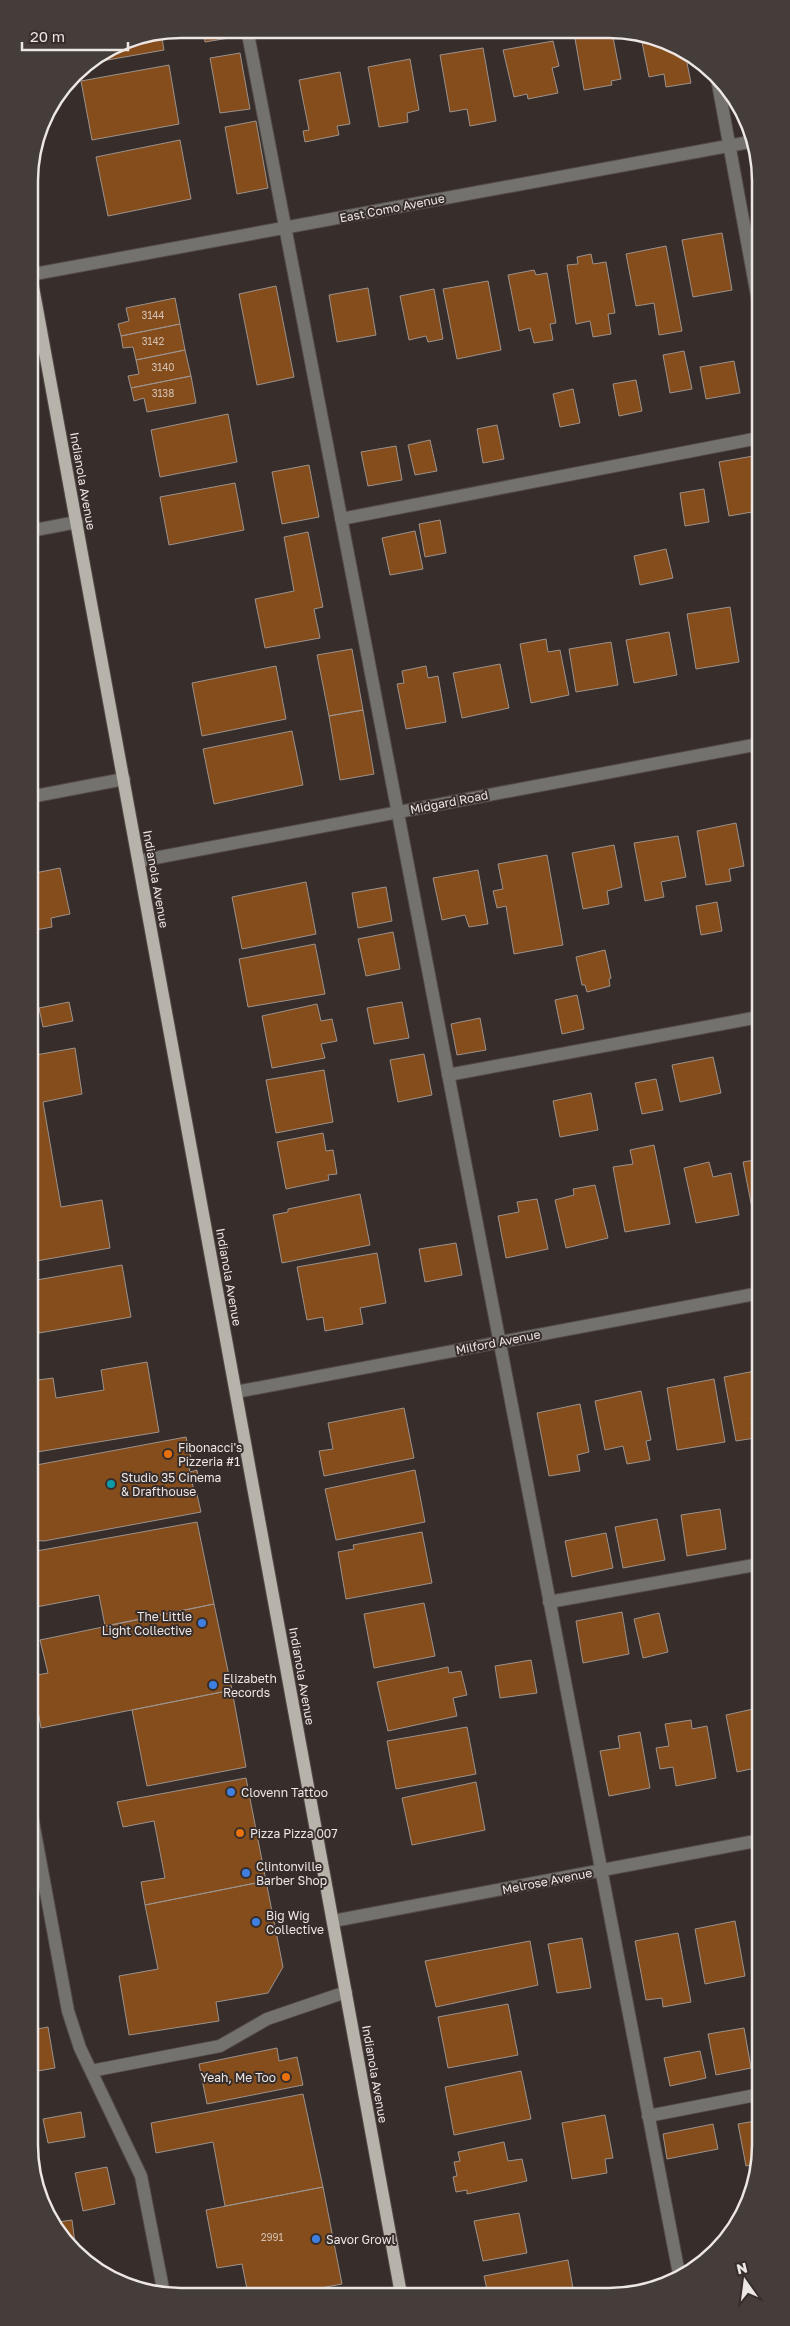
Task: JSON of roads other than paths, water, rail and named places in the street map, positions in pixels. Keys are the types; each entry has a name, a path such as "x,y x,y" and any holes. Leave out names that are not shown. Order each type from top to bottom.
{"main road":[{"name":"Indianola Avenue","path":"38,315 400,2288"}],"street":[{"path":"249,38 678,2270"},
{"path":"719,88 752,268"},
{"name":"East Como Avenue","path":"38,271 285,228 747,142"},
{"path":"341,519 752,439"},
{"path":"38,529 77,522"},
{"name":"Midgard Road","path":"139,861 752,745"},
{"path":"38,795 124,779"},
{"path":"448,1075 752,1018"},
{"name":"Milford Avenue","path":"236,1392 752,1295"},
{"path":"549,1602 752,1565"},
{"name":"Melrose Avenue","path":"333,1921 752,1842"},
{"path":"38,1848 68,2011 80,2048 141,2176 163,2287"},
{"path":"91,2071 220,2046 266,2019 346,1992"},
{"path":"648,2116 752,2096"}],"place":[{"name":"Fibonacci's Pizzeria #1","path":"168,1454"},
{"name":"Studio 35 Cinema & Drafthouse","path":"111,1484"},
{"name":"The Little Light Collective","path":"202,1623"},
{"name":"Elizabeth Records","path":"213,1685"},
{"name":"Clovenn Tattoo","path":"231,1792"},
{"name":"Pizza Pizza 007","path":"240,1833"},
{"name":"Clintonville Barber Shop","path":"246,1873"},
{"name":"Big Wig Collective","path":"256,1922"},
{"name":"Yeah, Me Too","path":"286,2077"},
{"name":"Savor Growl","path":"316,2239"}]}
